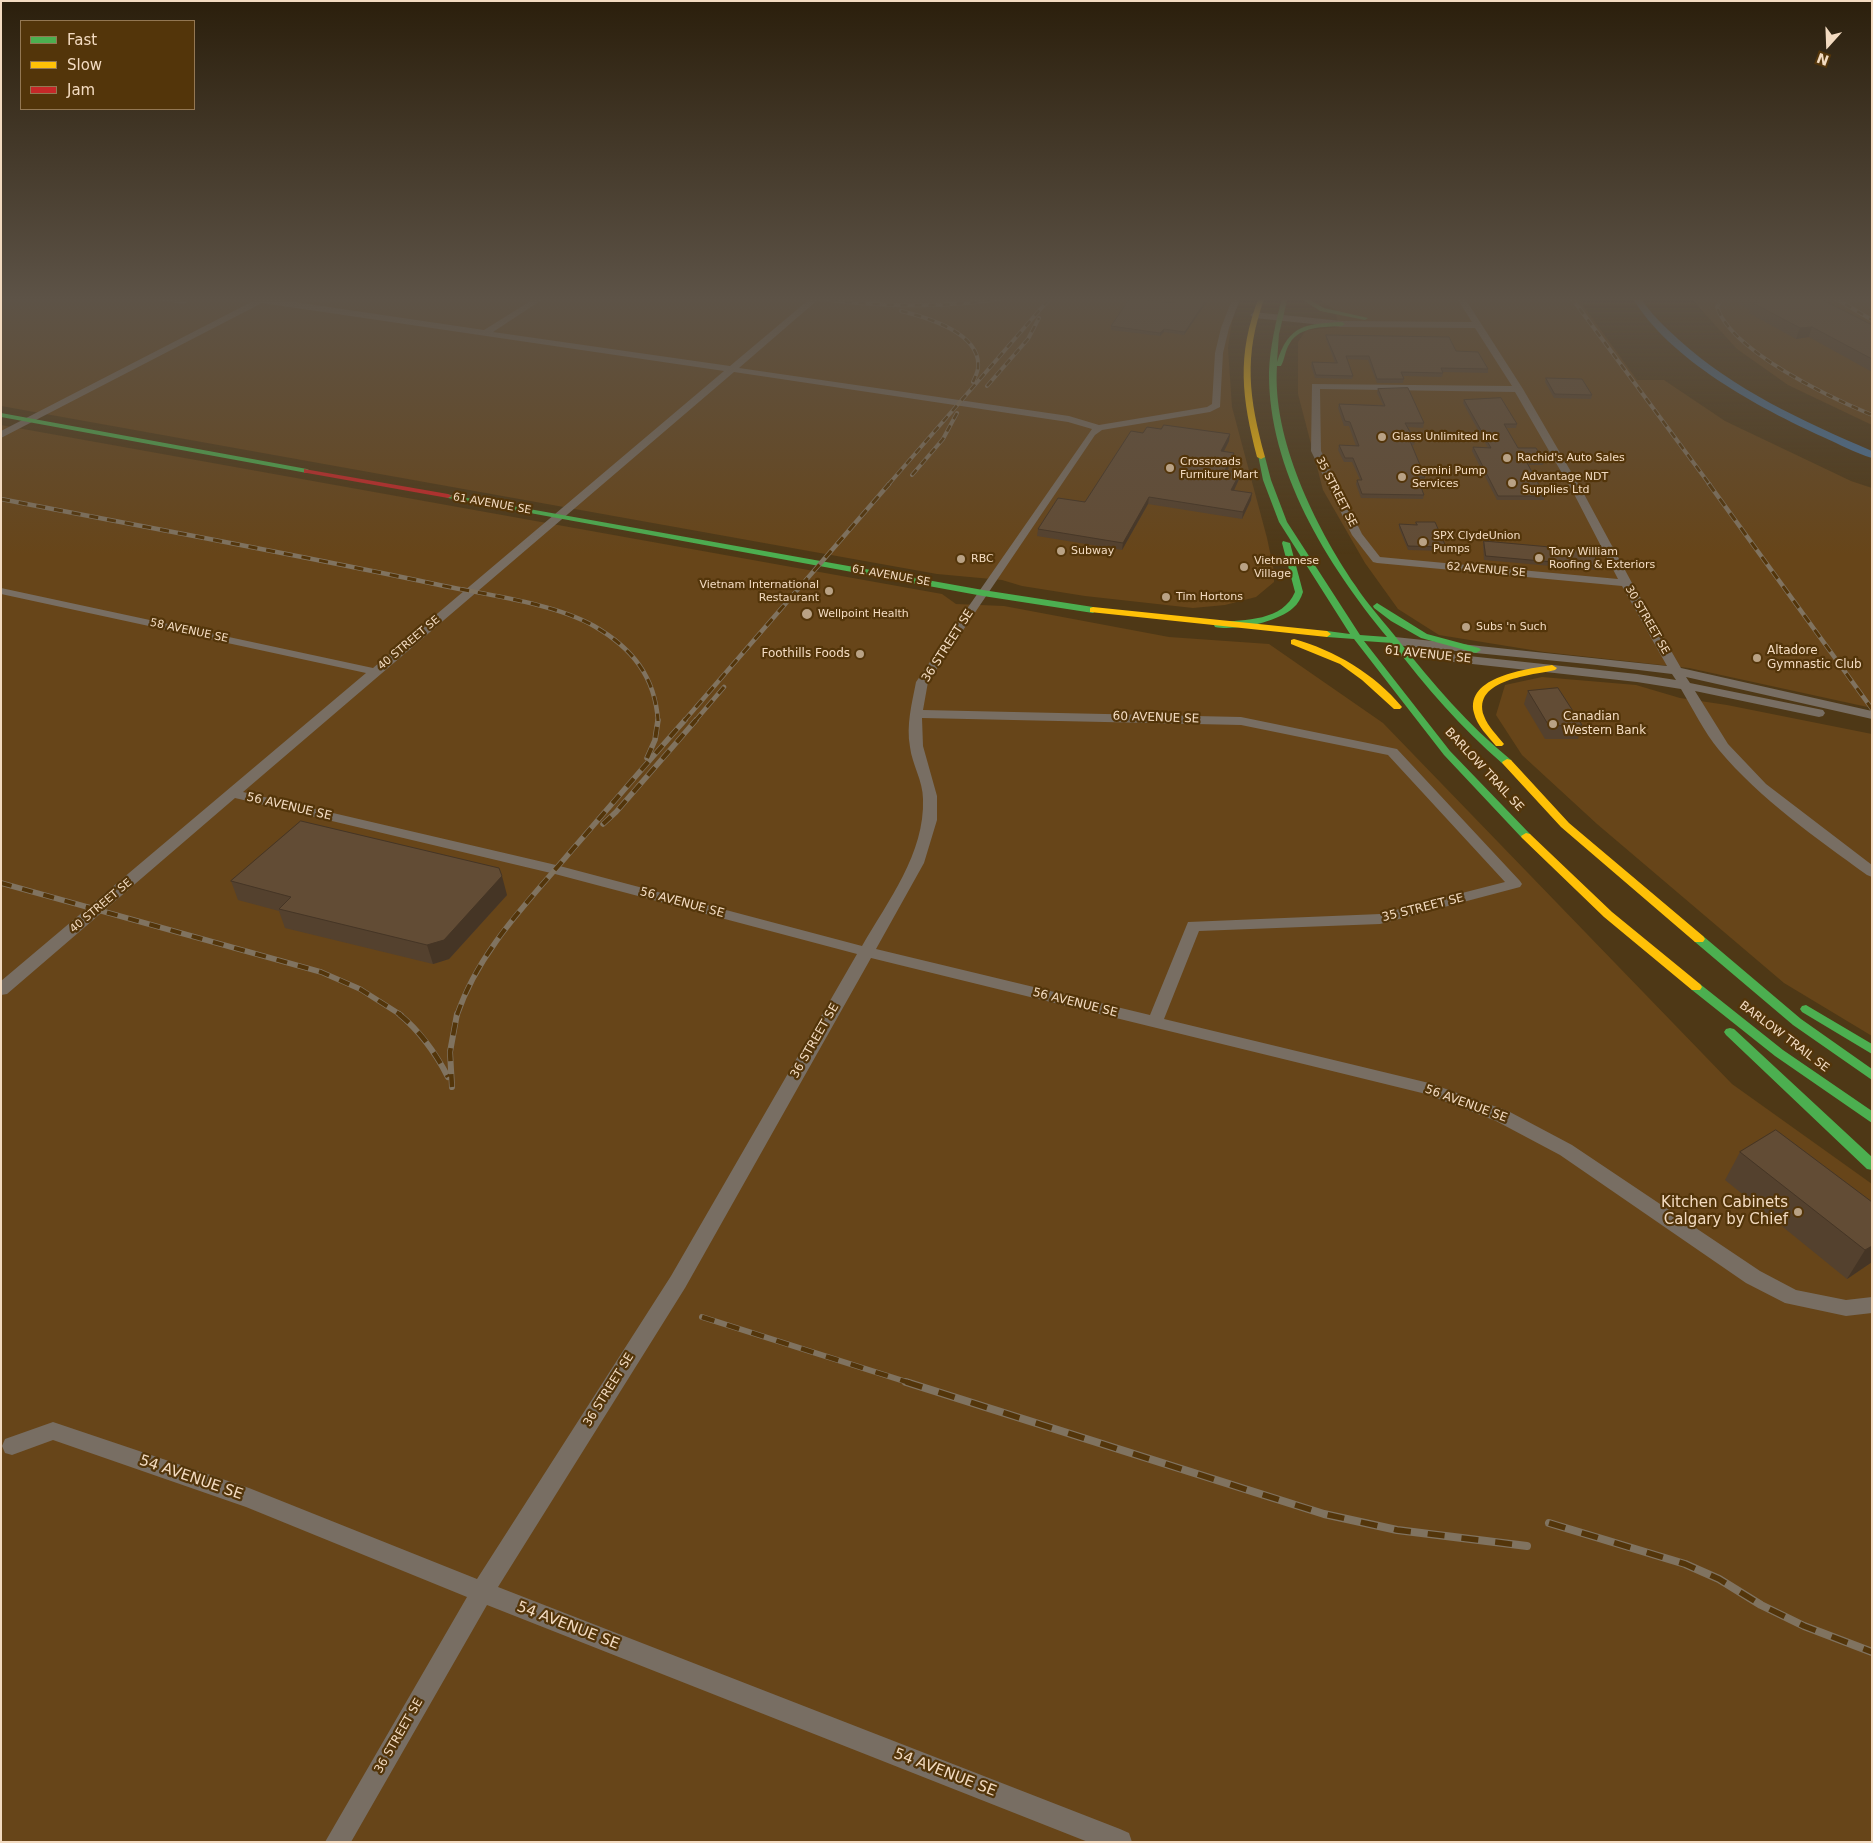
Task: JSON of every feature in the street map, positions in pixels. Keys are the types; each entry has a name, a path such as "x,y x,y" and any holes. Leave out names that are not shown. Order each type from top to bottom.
{"main road":[{"name":"BARLOW TRAIL SE","path":"1247,383 1248,409 1267,480 1283,522 1356,636 1447,753 1550,860 1636,939 1780,1053 1872,1118"},
{"name":"BARLOW TRAIL SE","path":"1274,383 1279,432 1299,492 1324,544 1352,587 1403,653 1480,741 1513,767 1565,826 1797,1022 1872,1076"},
{"name":"61 AVENUE SE","path":"1,415 983,593 1022,597 1098,611 1356,636"},
{"path":"1218,624 1254,620 1276,614 1291,607 1299,592 1295,571 1281,531 1283,522"},
{"path":"1295,542 1312,552 1383,648"},
{"path":"1352,587 1394,619 1424,636 1476,650"},
{"name":"61 AVENUE SE","path":"983,593 1018,604 1120,622 1366,649 1383,648 1395,641"},
{"path":"1356,636 1383,648 1403,653"},
{"path":"1294,642 1343,662 1365,678 1447,753"},
{"path":"1513,767 1511,759 1483,722 1478,710 1480,695 1490,685 1503,678 1552,668"},
{"path":"1414,684 1461,733 1480,741"},
{"path":"1636,939 1769,1070 1872,1165"},
{"path":"1718,956 1783,995"},
{"path":"1800,1005 1872,1050"}],"street":[{"path":"1,435 101,383"},
{"name":"40 STREET SE","path":"1,990 234,794 714,383"},
{"path":"825,383 1069,419 1099,428 1210,408 1217,405 1218,383"},
{"name":"30 STREET SE","path":"1514,383 1578,494 1676,671 1723,746 1761,787 1872,872"},
{"name":"35 STREET SE","path":"1377,560 1357,535 1316,451 1315,386 1518,390"},
{"name":"36 STREET SE","path":"337,1842 482,1592 678,1282 917,863 930,820 930,796 916,746 916,714 922,682 1092,433 1099,428"},
{"name":"62 AVENUE SE","path":"1377,560 1626,583"},
{"name":"58 AVENUE SE","path":"1,590 376,672"},
{"name":"61 AVENUE SE","path":"1395,641 1597,661 1676,671 1872,715"},
{"name":"61 AVENUE SE","path":"1403,653 1552,668 1686,686 1872,724"},
{"name":"60 AVENUE SE","path":"916,714 1241,721 1392,752"},
{"name":"35 STREET SE","path":"1154,1022 1193,926 1380,919 1515,884 1392,752"},
{"name":"56 AVENUE SE","path":"234,794 561,872 867,952 1429,1089 1502,1116 1566,1150 1753,1277 1792,1298 1846,1308 1872,1305"},
{"name":"54 AVENUE SE","path":"12,1446 54,1431 249,1498 482,1592 1120,1842"}],"shaded area":[{"path":"1,383 1230,383 1232,407 1267,538 1274,571 1274,582 1256,597 1225,605 1193,608 1085,596 1022,586 1002,580 937,574 1,406"},
{"path":"1298,383 1668,383 1725,421 1851,481 1872,488 1872,708 1689,668 1544,652 1439,635 1398,609 1365,563 1323,490 1298,394"},
{"path":"1785,383 1872,383 1872,425"},
{"path":"1,425 942,594 956,604 1004,606 1169,637 1269,644 1383,723 1732,1084 1872,1184 1872,1842 1,1842"},
{"path":"1542,677 1636,685 1680,698 1727,705 1872,734 1872,1036 1784,983 1597,824 1522,755 1496,715 1505,685"}],"building":[{"path":"1549,383 1585,383 1592,395 1555,394"},
{"path":"1408,388 1424,423 1405,423 1415,441 1410,441 1425,477 1417,477 1424,495 1362,494 1357,480 1362,480 1353,458 1345,458 1339,445 1359,446 1350,422 1345,421 1339,404 1385,406 1378,389"},
{"path":"1501,398 1517,424 1504,424 1518,448 1536,448 1544,462 1526,461 1545,496 1498,496 1473,447 1491,448 1464,400"},
{"name":"Crossroads Furniture Mart","path":"1164,425 1230,434 1221,451 1234,453 1225,470 1240,473 1231,490 1252,493 1243,512 1149,497 1123,543 1038,529 1058,498 1085,502 1131,431 1143,433 1147,427 1161,429"},
{"path":"1416,522 1435,522 1446,547 1408,546 1399,524 1417,525"},
{"name":"Tony William Roofing & Exteriors","path":"1484,541 1594,551 1597,566 1486,556"},
{"path":"1558,688 1582,725 1549,726 1528,691"},
{"path":"301,821 499,868 502,876 444,940 427,945 279,909 291,897 231,881"},
{"path":"1776,1130 1872,1202 1872,1246 1865,1250 1740,1152"}],"waterway":[{"path":"1729,383 1789,417 1872,455"}],"railway":[{"path":"888,485 976,383"},
{"path":"1635,383 1710,485"},
{"path":"1805,383 1872,415"},
{"path":"912,475 943,439 957,413"},
{"path":"684,721 889,484"},
{"path":"1709,484 1872,709"},
{"path":"1,499 492,595 558,611 594,626 620,644 630,654 639,665 652,690 658,720"},
{"path":"695,721 724,687"},
{"path":"647,758 655,740 658,720"},
{"path":"457,1015 477,971 504,931 685,720"},
{"path":"603,824 616,812 696,720"},
{"path":"1,883 321,972 360,989 401,1015"},
{"path":"399,1014 427,1043 448,1077"},
{"path":"452,1087 450,1052 457,1014"},
{"path":"702,1317 910,1383"},
{"path":"906,1382 1324,1514 1397,1530 1527,1546"},
{"path":"1549,1523 1685,1564 1719,1579 1761,1605 1804,1626 1872,1652"}],"traffic: fast":[{"path":"1274,383 1276,410 1284,448 1297,485 1331,554 1367,608 1421,675 1462,721 1507,762"},
{"path":"1,415 307,471"},
{"path":"1261,457 1267,480 1283,522 1356,636 1447,753 1526,836"},
{"path":"448,496 983,593 1093,610"},
{"path":"1218,625 1266,619 1284,611 1292,604 1299,592 1286,543"},
{"path":"1377,606 1394,619 1424,636 1476,650"},
{"path":"1327,634 1395,641"},
{"path":"1699,939 1797,1022 1872,1076"},
{"path":"1696,987 1779,1053 1872,1118"},
{"path":"1806,1009 1872,1050"},
{"path":"1730,1032 1872,1165"}],"traffic: slow":[{"path":"1247,383 1250,414 1261,457"},
{"path":"1093,610 1327,634"},
{"path":"1294,642 1343,662 1365,678 1397,707"},
{"path":"1499,744 1479,715 1479,700 1485,690 1505,678 1517,674 1552,668"},
{"path":"1507,762 1565,825 1699,939"},
{"path":"1526,836 1608,914 1696,987"}],"traffic: jam":[{"path":"307,471 448,496"}],"place":[{"name":"Glass Unlimited Inc","path":"1382,437"},
{"name":"Rachid's Auto Sales","path":"1507,458"},
{"name":"Crossroads Furniture Mart","path":"1170,468"},
{"name":"Gemini Pump Services","path":"1402,477"},
{"name":"Advantage NDT Supplies Ltd","path":"1512,483"},
{"name":"SPX ClydeUnion Pumps","path":"1423,542"},
{"name":"Subway","path":"1061,551"},
{"name":"Tony William Roofing & Exteriors","path":"1539,558"},
{"name":"RBC","path":"961,559"},
{"name":"Vietnamese Village","path":"1244,567"},
{"name":"Vietnam International Restaurant","path":"829,591"},
{"name":"Tim Hortons","path":"1166,597"},
{"name":"Wellpoint Health","path":"807,614"},
{"name":"Subs 'n Such","path":"1466,627"},
{"name":"Foothills Foods","path":"860,654"},
{"name":"Altadore Gymnastic Club","path":"1757,658"},
{"name":"Canadian Western Bank","path":"1553,724"},
{"name":"Kitchen Cabinets Calgary by Chief","path":"1798,1212"}]}
